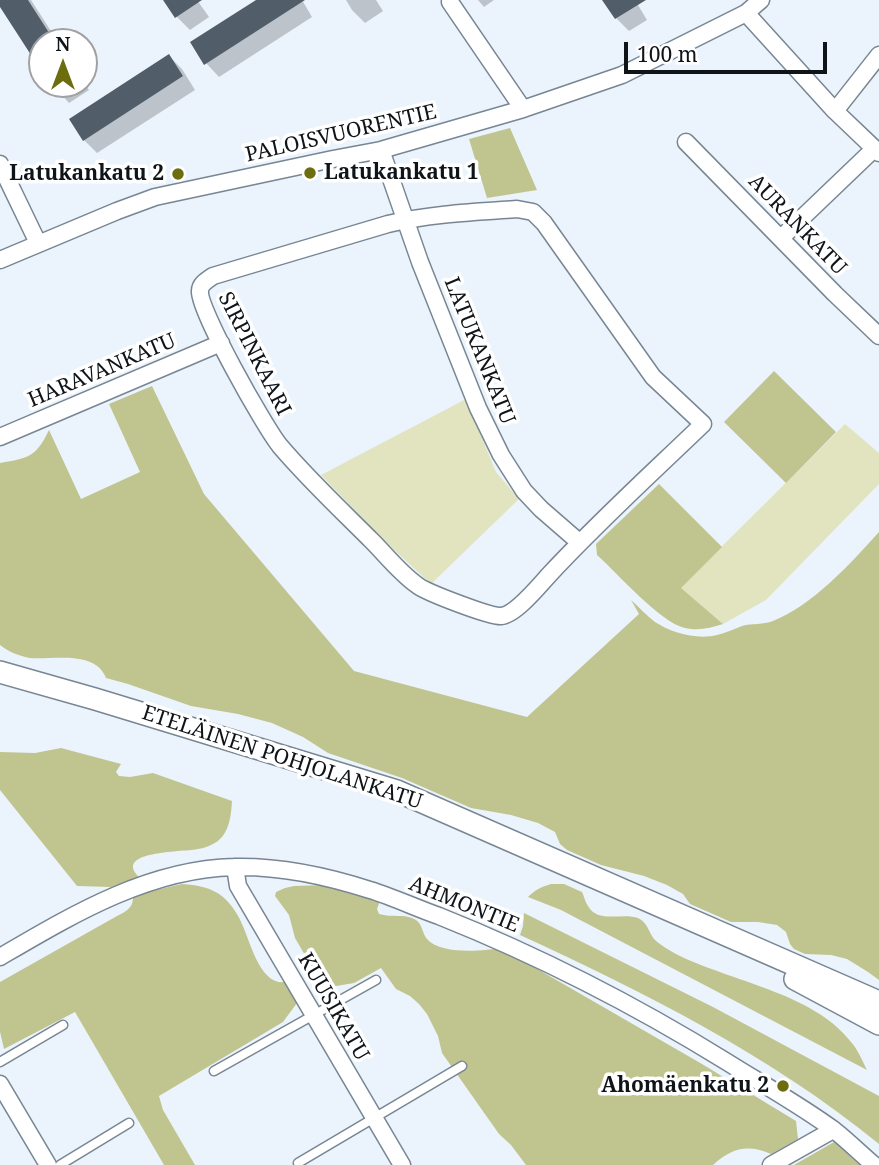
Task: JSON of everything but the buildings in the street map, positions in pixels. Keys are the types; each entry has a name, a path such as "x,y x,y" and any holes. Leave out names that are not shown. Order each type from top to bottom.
{"main road":[{"name":"ETELÄINEN POHJOLANKATU","path":"0,672 397,791 879,1002"},
{"name":"ETELÄINEN POHJOLANKATU","path":"674,912 879,1024"}],"street":[{"name":"PALOISVUORENTIE","path":"0,260 155,197 381,150 523,109 622,75 746,13 761,0"},
{"path":"450,2 523,109"},
{"path":"746,13 835,111 876,151 780,238"},
{"path":"835,111 879,55"},
{"name":"AURANKATU","path":"687,142 835,295 879,336"},
{"name":"LATUKANKATU","path":"381,150 420,262 478,408 501,456 524,491 579,542"},
{"path":"0,164 38,243"},
{"name":"SIRPINKAARI","path":"517,209 533,212 544,223 653,377 703,424 507,615 498,617 482,613 418,587 344,513 264,425 220,343 201,299 202,284 213,276 406,220 517,209"},
{"name":"HARAVANKATU","path":"0,437 220,343"},
{"name":"AHMONTIE","path":"0,957 62,921 124,892 173,876 235,867 304,874 370,890 490,936 594,986 787,1099 833,1130 874,1165"},
{"name":"KUUSIKATU","path":"235,867 238,886 401,1165"},
{"path":"0,1084 48,1165"},
{"path":"771,1165 833,1130"}],"lane":[{"path":"214,1071 376,980"},
{"path":"0,1062 63,1025"},
{"path":"298,1163 462,1066"},
{"path":"60,1165 129,1123"}],"green space":[{"path":"510,128 537,190 487,198 469,139"},
{"path":"774,371 836,432 786,483 724,422"},
{"path":"152,386 204,494 354,671 527,717 639,614 631,600 662,626 693,636 717,635 742,626 769,622 788,614 817,594 879,532 879,980 847,959 805,954 794,949 786,932 777,925 731,922 690,904 683,894 667,885 601,865 567,850 560,844 555,832 538,823 471,808 402,778 328,753 303,737 272,723 191,706 106,678 101,669 93,663 73,658 30,658 0,645 0,463 31,455 49,430 81,499 140,472 109,404"},
{"path":"466,399 496,472 519,499 431,584 379,536 321,475"},
{"path":"845,424 879,453 879,484 766,600 723,624 680,588"},
{"path":"659,484 722,547 681,588 723,624 695,629 675,624 652,607 597,555 596,544"},
{"path":"61,748 121,764 116,772 119,776 153,773 232,801 227,828 218,841 203,848 143,857 135,862 133,868 139,877 111,887 77,886 0,790 0,752 35,753"},
{"path":"182,884 209,889 226,900 238,917 262,969 268,977 284,982 297,1003 283,1022 159,1096 163,1110 195,1165 164,1165 75,1012 4,1049 0,1032 0,982 126,911 138,894"},
{"path":"551,884 564,884 582,892 588,906 598,915 638,918 646,925 654,939 676,954 770,990 816,1011 835,1025 851,1042 867,1070 561,910 528,897"},
{"path":"325,885 380,901 377,909 379,914 416,920 427,939 442,948 462,951 501,948 796,1121 798,1139 771,1154 754,1149 733,1151 713,1165 526,1165 499,1134 442,1053 438,1036 427,1014 410,996 396,989 381,968 354,983 324,988 295,938 289,915 275,896 276,892 294,886"},
{"path":"524,913 713,1007 879,1096 879,1144 796,1083 706,1028 614,979 520,935"},
{"path":"834,1142 861,1162 861,1165 794,1165"}],"place":[{"name":"Latukankatu 1","path":"310,173"},
{"name":"Latukankatu 2","path":"178,174"},
{"name":"Ahomäenkatu 2","path":"783,1086"}]}
